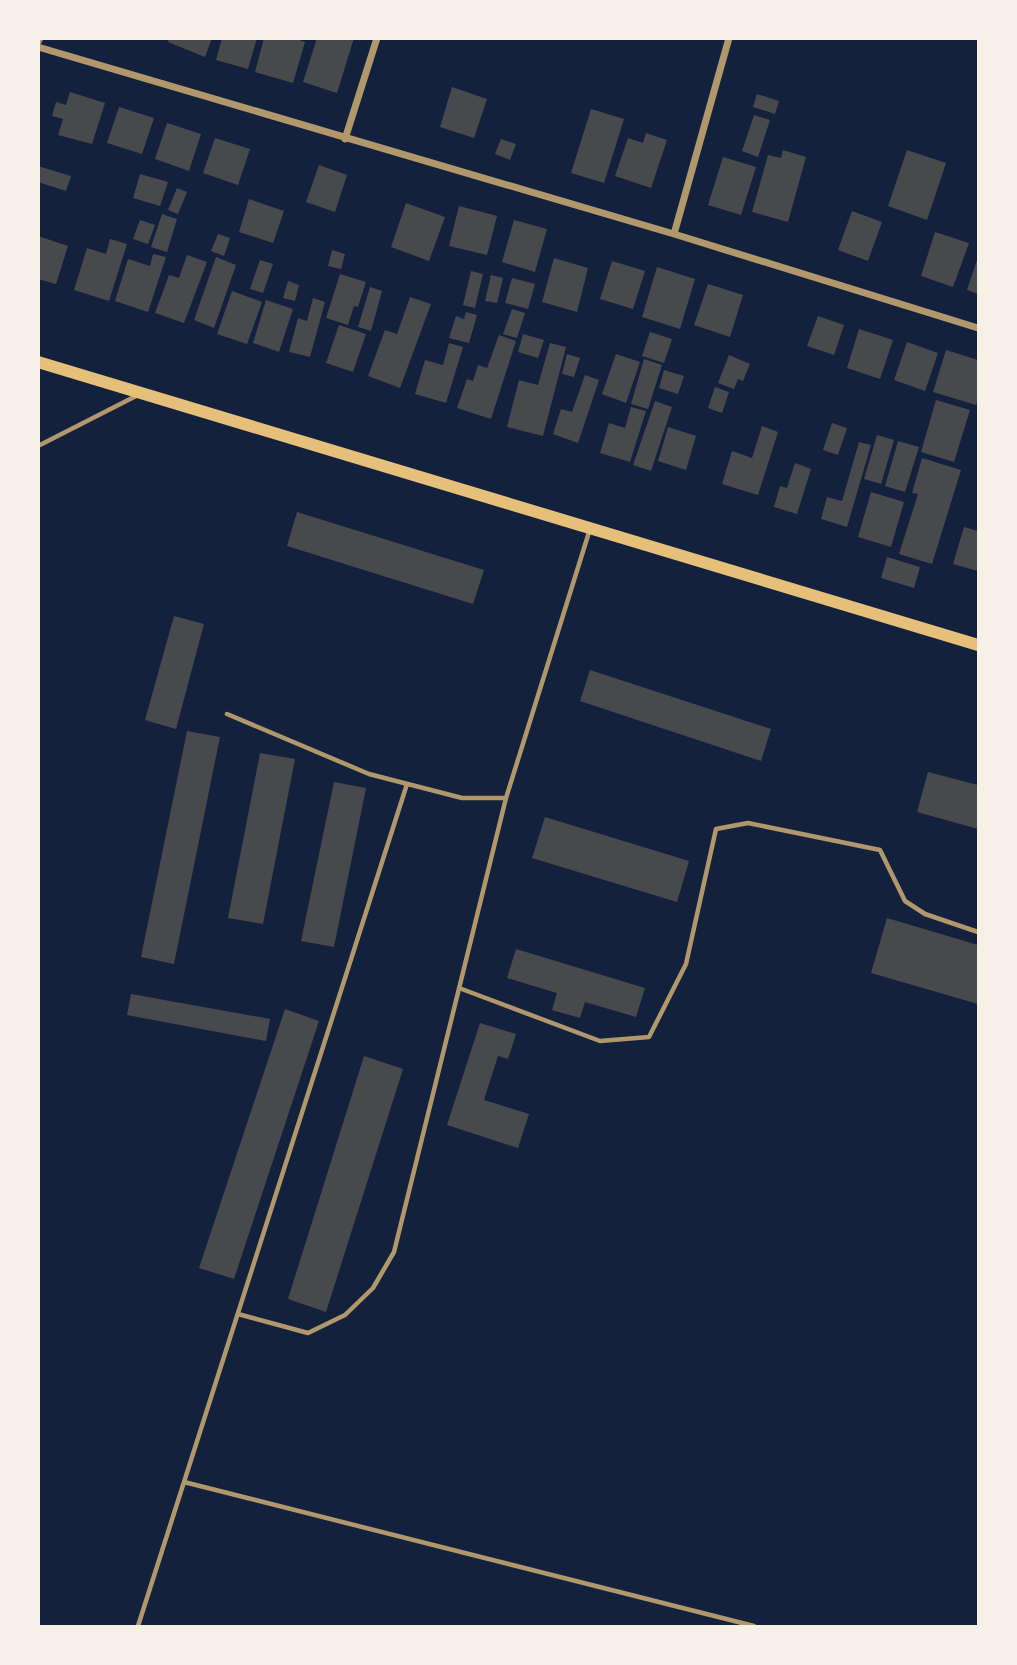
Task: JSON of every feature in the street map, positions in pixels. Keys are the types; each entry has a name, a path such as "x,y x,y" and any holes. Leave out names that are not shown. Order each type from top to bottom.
{"main road":[{"path":"38,362 978,645"}],"street":[{"path":"345,139 377,38"},
{"path":"674,234 729,38"},
{"path":"39,43 345,139 674,234 978,328"}],"lane":[{"path":"38,446 141,393"},
{"path":"238,1314 307,1333 345,1315 373,1288 394,1252 506,798 590,528"},
{"path":"227,714 369,774 462,798 506,798"},
{"path":"138,1626 407,784"},
{"path":"459,988 600,1041 649,1037 686,964 716,829 748,823 880,850 905,901 925,914 978,932"},
{"path":"184,1482 754,1626"}],"building":[{"path":"169,38 212,38 205,57 168,42"},
{"path":"222,38 257,38 248,69 216,60"},
{"path":"264,38 293,38 305,42 293,83 255,72"},
{"path":"317,38 354,38 337,93 303,82"},
{"path":"452,87 487,99 474,138 440,127"},
{"path":"70,92 105,103 92,144 58,135 63,119 52,116 56,102 66,105"},
{"path":"757,94 779,101 775,114 753,107"},
{"path":"119,107 154,118 142,154 107,143"},
{"path":"591,109 624,119 604,183 571,173"},
{"path":"754,115 770,120 758,157 742,151"},
{"path":"167,123 201,134 189,171 155,159"},
{"path":"646,133 667,140 651,188 615,176 628,138 643,143"},
{"path":"215,138 250,149 238,185 203,173"},
{"path":"501,139 516,144 510,160 495,154"},
{"path":"783,150 806,157 788,222 752,212 768,155 781,158"},
{"path":"907,150 946,163 927,220 888,206"},
{"path":"723,157 756,167 741,215 708,205"},
{"path":"319,165 347,175 335,212 306,202"},
{"path":"38,166 71,176 66,191 38,182"},
{"path":"140,174 168,182 160,206 133,198"},
{"path":"177,188 187,192 178,214 168,210"},
{"path":"249,199 284,211 273,243 239,232"},
{"path":"406,203 445,217 429,261 391,247"},
{"path":"459,206 497,216 487,255 449,246"},
{"path":"852,211 882,222 868,261 838,250"},
{"path":"162,214 177,219 167,252 151,247"},
{"path":"140,220 155,225 148,244 133,239"},
{"path":"514,220 547,229 535,272 502,262"},
{"path":"935,232 969,243 953,287 921,276"},
{"path":"218,234 230,238 224,256 211,251"},
{"path":"38,236 68,246 56,284 38,279"},
{"path":"110,239 127,244 109,301 74,290 87,248 106,254"},
{"path":"332,250 345,254 341,269 328,266"},
{"path":"153,254 166,257 148,312 115,301 128,259 150,266"},
{"path":"187,255 207,262 184,323 155,313 169,275 179,278"},
{"path":"216,257 236,265 214,328 194,320"},
{"path":"978,257 978,294 967,290"},
{"path":"554,258 588,268 577,312 542,302"},
{"path":"260,260 273,264 263,293 250,289"},
{"path":"612,261 645,271 633,309 600,299"},
{"path":"657,267 695,279 680,329 642,317"},
{"path":"471,271 483,274 475,308 463,305"},
{"path":"340,274 366,282 358,307 354,306 348,325 326,318"},
{"path":"491,275 503,278 497,303 485,301"},
{"path":"512,278 535,284 528,309 505,303"},
{"path":"288,281 299,285 295,301 283,298"},
{"path":"708,284 743,295 730,337 694,325"},
{"path":"370,287 382,291 371,331 358,327"},
{"path":"232,291 262,302 247,344 217,334"},
{"path":"410,297 431,304 400,388 368,376 385,330 397,334"},
{"path":"313,298 325,302 310,357 289,352 298,318 307,321"},
{"path":"266,300 293,309 279,352 253,343"},
{"path":"512,309 525,313 517,338 503,334"},
{"path":"466,312 477,315 469,343 449,338 456,316 464,319"},
{"path":"818,316 844,325 834,355 807,346"},
{"path":"339,325 366,334 353,372 326,363"},
{"path":"859,329 893,340 880,379 847,368"},
{"path":"650,332 672,339 664,363 642,356"},
{"path":"523,334 544,340 538,358 518,352"},
{"path":"499,335 516,341 491,419 457,408 467,379 473,381 478,365 487,368"},
{"path":"907,342 938,353 925,391 894,380"},
{"path":"449,343 463,347 446,403 415,394 425,360 443,365"},
{"path":"550,343 566,347 543,436 507,427 519,380 538,385"},
{"path":"946,350 978,360 976,405 933,392"},
{"path":"567,354 580,358 574,377 562,374"},
{"path":"616,354 640,362 626,403 602,394"},
{"path":"729,355 750,364 743,381 738,379 734,389 718,383"},
{"path":"644,359 662,365 648,409 631,404"},
{"path":"664,370 684,376 678,394 659,388"},
{"path":"585,375 599,380 578,443 553,434 561,409 572,412"},
{"path":"715,387 729,392 722,413 708,408"},
{"path":"936,400 970,410 954,462 921,452"},
{"path":"655,401 672,407 651,471 633,465"},
{"path":"631,407 646,411 630,462 600,453 609,423 625,428"},
{"path":"832,423 847,428 838,455 823,450"},
{"path":"762,426 778,432 758,495 722,484 732,451 752,458"},
{"path":"668,427 696,436 686,470 658,461"},
{"path":"877,435 894,440 881,484 864,479"},
{"path":"898,441 919,447 905,492 885,486"},
{"path":"859,442 871,445 847,527 821,519 827,497 842,501"},
{"path":"922,458 961,470 932,564 899,554 918,494 912,493"},
{"path":"795,463 811,469 797,514 774,507 780,486 787,488"},
{"path":"871,492 904,502 891,547 858,537"},
{"path":"297,512 484,570 473,604 287,546"},
{"path":"964,527 978,531 978,571 953,564"},
{"path":"887,557 920,567 914,588 881,578"},
{"path":"174,616 204,624 176,729 145,720"},
{"path":"590,670 771,729 761,761 580,701"},
{"path":"187,731 220,737 174,964 141,957"},
{"path":"260,753 295,759 263,924 228,918"},
{"path":"928,772 978,785 978,829 917,812"},
{"path":"334,782 366,788 334,947 301,941"},
{"path":"545,817 689,861 677,902 532,858"},
{"path":"887,918 978,945 978,1004 871,973"},
{"path":"516,949 645,988 636,1017 585,1002 580,1018 552,1010 557,993 507,978"},
{"path":"131,994 270,1019 266,1041 127,1015"},
{"path":"285,1009 319,1021 234,1279 199,1268"},
{"path":"480,1023 516,1034 508,1059 498,1056 484,1100 529,1114 518,1148 447,1125"},
{"path":"364,1056 403,1069 326,1312 288,1299"}]}
